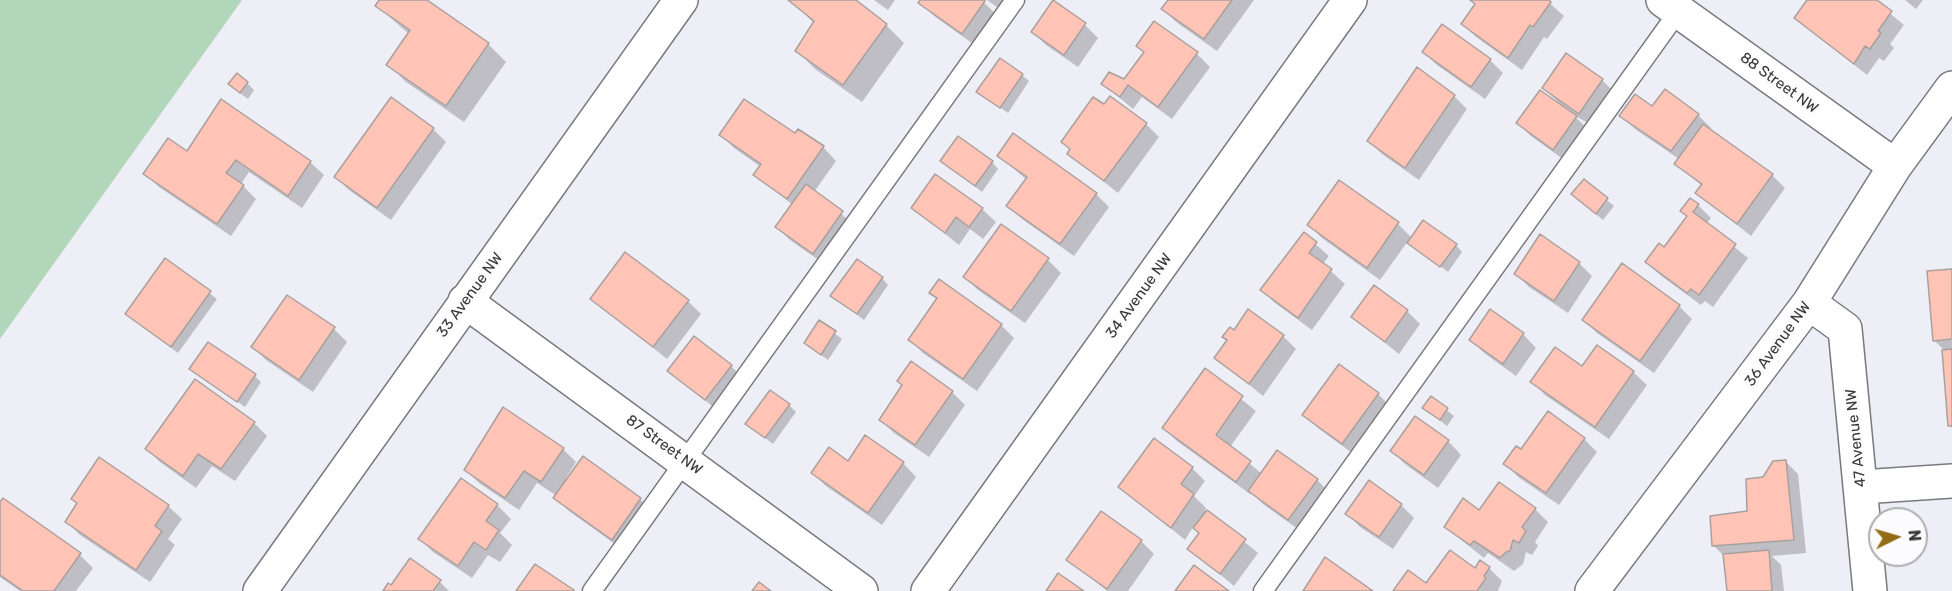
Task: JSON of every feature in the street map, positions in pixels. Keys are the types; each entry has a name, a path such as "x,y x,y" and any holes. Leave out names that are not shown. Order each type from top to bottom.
{"street":[{"name":"33 Avenue NW","path":"260,591 681,0"},
{"name":"34 Avenue NW","path":"928,591 1350,0"},
{"name":"88 Street NW","path":"1676,4 1895,166"},
{"name":"36 Avenue NW","path":"1594,590 1809,303 1895,166 1952,88"},
{"name":"87 Street NW","path":"465,301 861,591"},
{"name":"47 Avenue NW","path":"1809,303 1845,329 1870,591"},
{"path":"1861,487 1952,481"}],"lane":[{"path":"592,591 1015,0"},
{"path":"1263,591 1676,4"}],"green space":[{"path":"0,0 242,0 0,339"}],"building":[{"path":"379,0 427,0 489,43 446,106 386,65 410,30 375,6"},
{"path":"788,0 856,0 887,24 843,85 795,51 814,21"},
{"path":"920,0 985,1 962,34 918,3"},
{"path":"1053,0 1086,23 1064,55 1031,32"},
{"path":"1168,0 1232,0 1204,39 1161,9"},
{"path":"1470,0 1549,0 1551,2 1533,27 1530,25 1508,58 1461,24 1475,4"},
{"path":"1807,0 1877,0 1892,11 1878,31 1881,33 1870,49 1865,46 1854,64 1794,18"},
{"path":"1154,21 1198,52 1158,107 1128,85 1120,97 1101,84 1109,72 1124,79 1144,52 1136,46"},
{"path":"1442,24 1491,59 1471,87 1422,52"},
{"path":"1566,53 1603,79 1579,114 1542,88"},
{"path":"1000,58 1023,74 1000,108 976,92"},
{"path":"1417,67 1455,95 1405,168 1367,141"},
{"path":"237,73 248,82 240,93 228,84"},
{"path":"1665,89 1699,114 1671,151 1619,116 1635,94 1652,106"},
{"path":"1540,90 1577,116 1553,150 1516,123"},
{"path":"1110,96 1147,123 1104,181 1067,154 1070,149 1061,142 1093,97 1104,104"},
{"path":"391,97 434,128 377,208 334,177"},
{"path":"221,99 311,161 288,196 236,160 226,173 244,185 217,224 143,174 168,138 187,151"},
{"path":"744,99 795,133 798,129 824,146 787,199 753,175 761,164 719,135"},
{"path":"1703,124 1773,174 1737,224 1695,193 1702,184 1674,164"},
{"path":"1013,133 1097,193 1060,244 1006,206 1027,177 997,156"},
{"path":"958,136 993,161 975,186 940,161"},
{"path":"935,174 983,208 969,227 956,217 945,233 911,208"},
{"path":"1584,179 1608,198 1596,214 1571,194"},
{"path":"1339,180 1399,222 1367,268 1307,225"},
{"path":"806,184 843,211 813,254 775,227"},
{"path":"1690,198 1699,204 1693,212 1736,244 1699,295 1691,289 1687,293 1645,262 1659,243 1664,247 1687,216 1680,211"},
{"path":"1423,220 1457,244 1440,267 1407,243"},
{"path":"1001,224 1049,258 1011,311 963,277"},
{"path":"1304,232 1317,242 1309,253 1332,269 1298,318 1260,290"},
{"path":"1540,234 1580,262 1554,301 1514,274"},
{"path":"625,252 689,300 653,347 590,299"},
{"path":"165,258 211,291 171,347 125,314"},
{"path":"857,259 883,277 857,314 830,296"},
{"path":"1622,263 1680,305 1640,361 1582,320"},
{"path":"1952,269 1952,339 1933,341 1927,271"},
{"path":"939,279 1002,324 963,379 908,340 937,298 929,293"},
{"path":"1374,285 1408,310 1385,342 1351,317"},
{"path":"287,295 335,327 299,380 251,347"},
{"path":"1248,309 1284,335 1249,384 1214,358 1227,340 1222,337 1230,327 1234,330"},
{"path":"1490,309 1524,333 1503,364 1469,340"},
{"path":"819,320 836,331 821,355 804,343"},
{"path":"694,336 732,365 705,400 667,371"},
{"path":"208,342 256,374 237,402 189,369"},
{"path":"1597,345 1634,371 1595,427 1530,382 1555,347 1582,366"},
{"path":"1952,349 1952,426 1948,426 1942,350"},
{"path":"911,361 953,391 915,445 879,420 902,385 897,381"},
{"path":"1339,364 1379,393 1342,444 1302,415"},
{"path":"1205,368 1243,396 1216,435 1251,461 1236,482 1162,428"},
{"path":"195,379 255,422 221,469 198,454 183,476 145,449"},
{"path":"770,390 790,404 765,438 745,424"},
{"path":"1431,396 1448,408 1440,420 1422,408"},
{"path":"503,407 564,448 541,482 524,471 505,498 464,470"},
{"path":"1548,411 1585,438 1546,493 1503,464 1516,446 1521,449"},
{"path":"1415,416 1449,440 1424,475 1390,451"},
{"path":"865,435 904,462 868,513 811,473 829,447 848,461"},
{"path":"1154,438 1193,467 1181,484 1194,494 1171,528 1118,487"},
{"path":"1277,450 1318,479 1288,520 1248,491"},
{"path":"583,456 641,498 612,540 553,498"},
{"path":"99,457 169,505 155,526 162,531 136,570 65,522 77,503 71,499"},
{"path":"1786,460 1794,540 1712,546 1710,516 1747,511 1746,479 1763,477 1773,461"},
{"path":"461,478 498,504 486,521 499,530 486,550 474,542 458,566 418,539"},
{"path":"1369,480 1402,504 1379,537 1345,514"},
{"path":"1499,482 1536,508 1522,527 1526,531 1519,543 1513,540 1510,551 1500,558 1474,541 1470,545 1444,527 1463,498 1479,510"},
{"path":"3,498 81,553 54,591 23,591 0,575 0,502"},
{"path":"1207,510 1246,539 1220,574 1187,549 1199,533 1193,528"},
{"path":"1101,511 1142,540 1107,589 1066,560"},
{"path":"1450,550 1475,568 1480,560 1490,567 1477,591 1393,591 1408,570 1426,583"},
{"path":"1769,550 1772,591 1727,591 1723,554"},
{"path":"1325,557 1373,591 1303,591"},
{"path":"410,558 441,580 433,591 383,591 388,583 391,585"},
{"path":"535,564 574,590 574,591 516,591"},
{"path":"1194,565 1229,591 1175,591"},
{"path":"1058,573 1084,591 1046,591"},
{"path":"759,582 771,591 752,591"}]}
